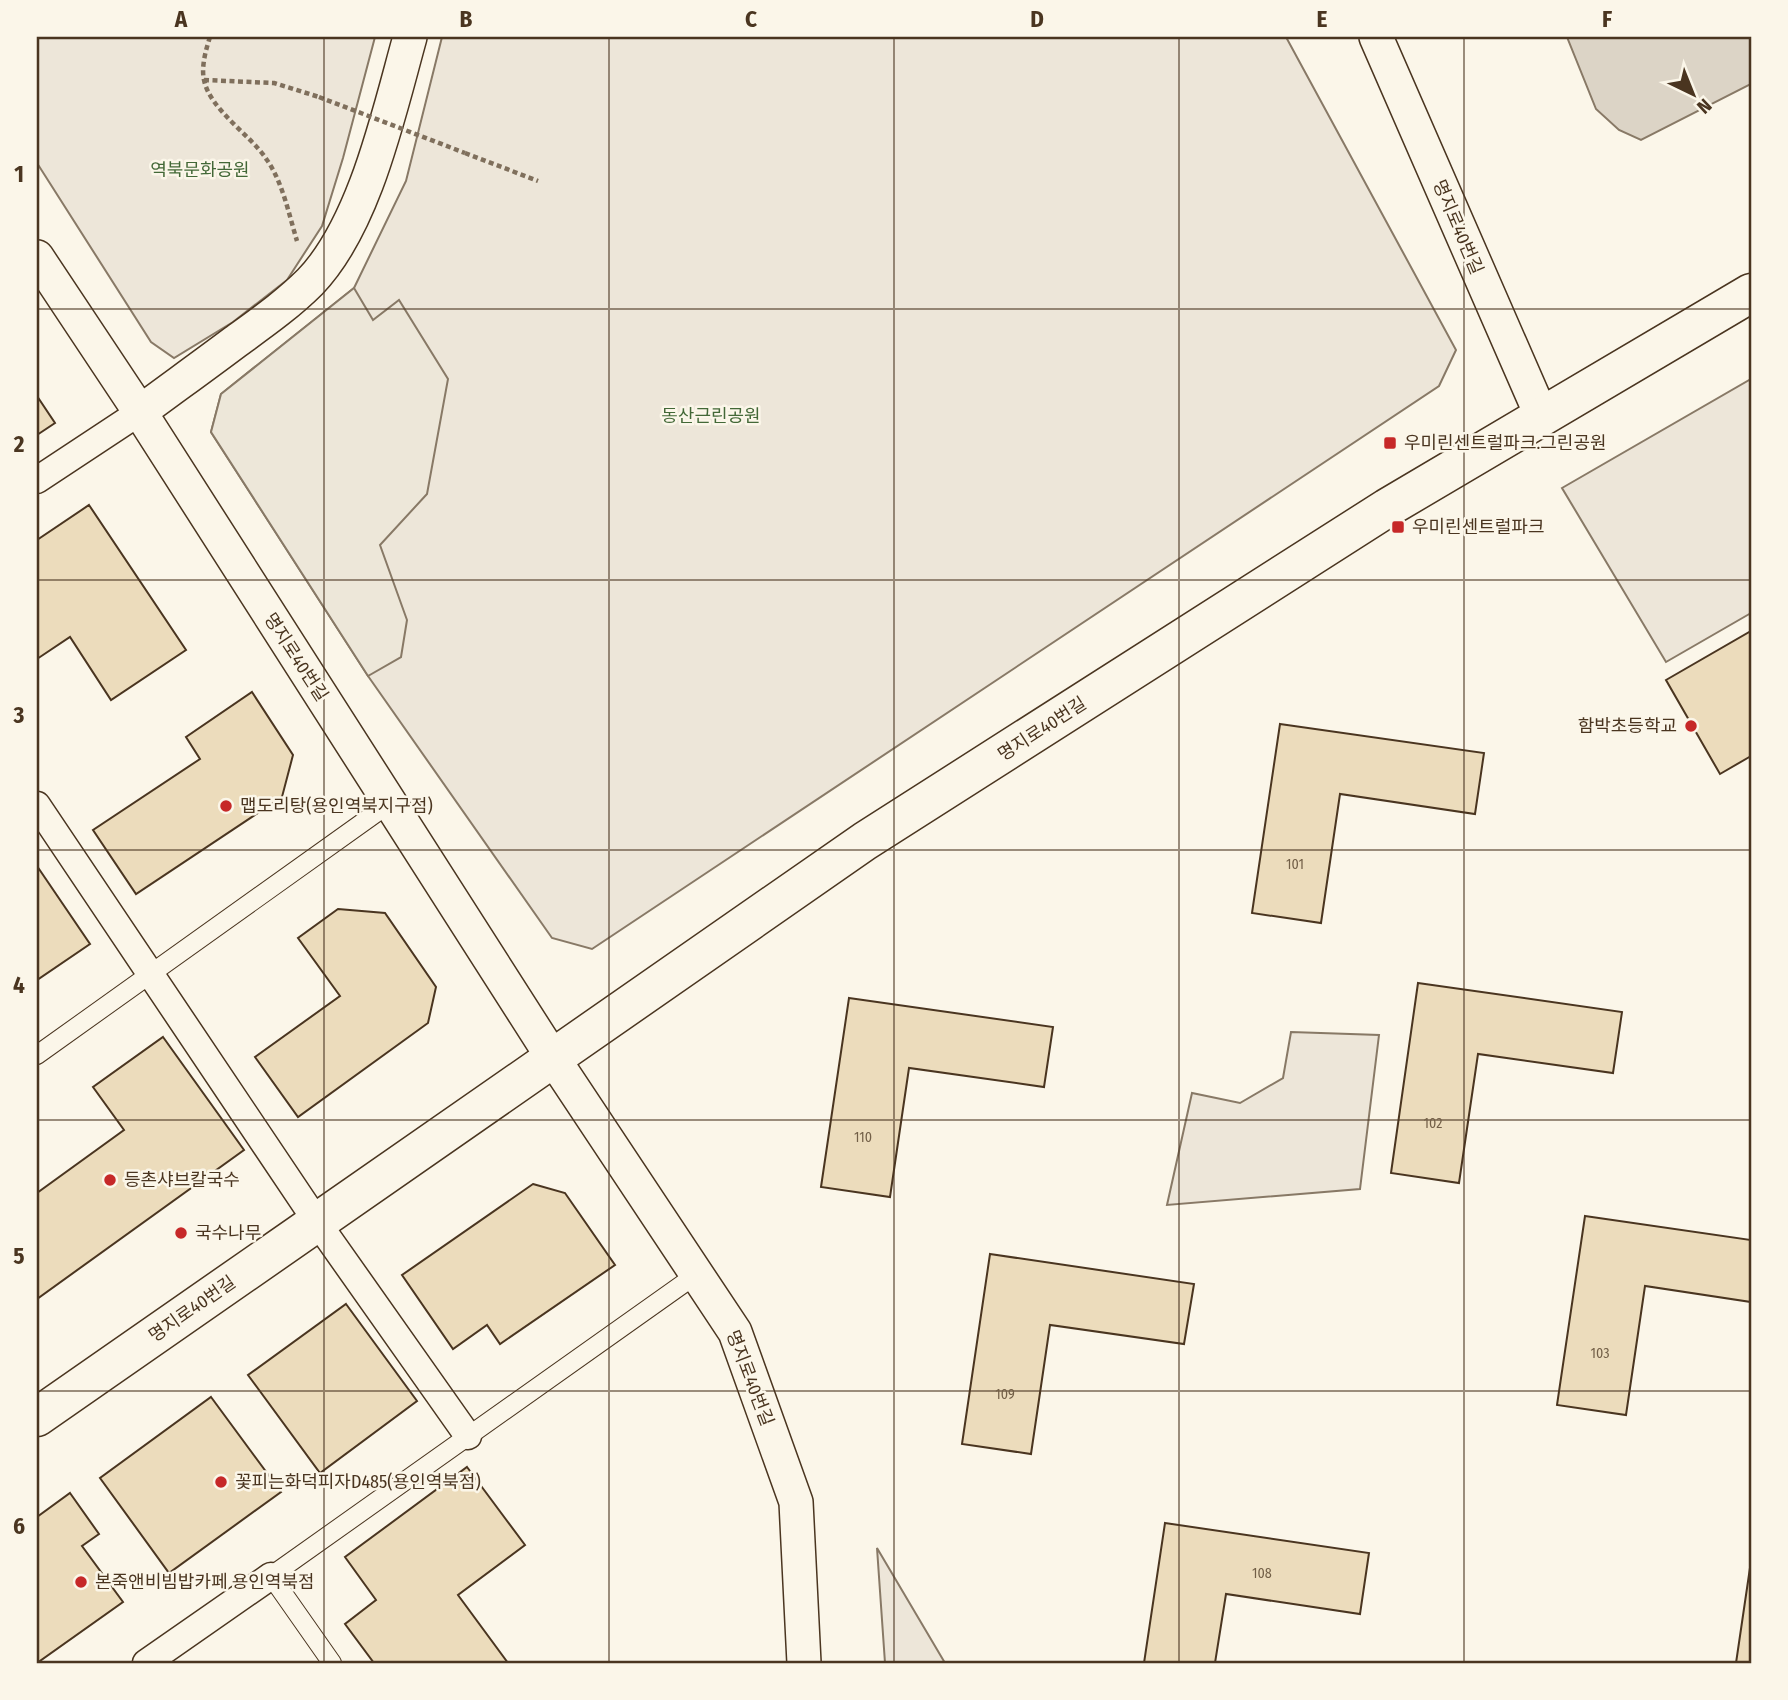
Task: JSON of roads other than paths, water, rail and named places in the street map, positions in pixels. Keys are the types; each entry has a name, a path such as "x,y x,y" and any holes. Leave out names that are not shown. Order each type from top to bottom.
{"street":[{"path":"37,480 140,412 283,307 312,280 342,237 365,184 386,124 410,37"},
{"name":"명지로40번길","path":"1376,37 1542,417"},
{"name":"명지로40번길","path":"37,257 140,412 553,1058 735,1332 796,1502 804,1663"},
{"name":"명지로40번길","path":"37,1417 865,841 1387,508 1751,293"},
{"path":"37,805 317,1222 468,1436"},
{"path":"146,1663 271,1576"}],"lane":[{"path":"37,1055 390,803"},
{"path":"332,1663 271,1576 697,1274"}],"place":[{"name":"우미린센트럴파크.그린공원","path":"1390,443"},
{"name":"우미린센트럴파크","path":"1398,527"},
{"name":"함박초등학교","path":"1691,726"},
{"name":"맵도리탕(용인역북지구점)","path":"226,806"},
{"name":"등촌샤브칼국수","path":"110,1180"},
{"name":"국수나무","path":"181,1233"},
{"name":"꽃피는화덕피자D485(용인역북점)","path":"221,1482"},
{"name":"본죽앤비빔밥카페 용인역북점","path":"81,1582"}],"park label":[{"name":"역북문화공원","path":"200,170"},
{"name":"동산근린공원","path":"711,416"}]}
